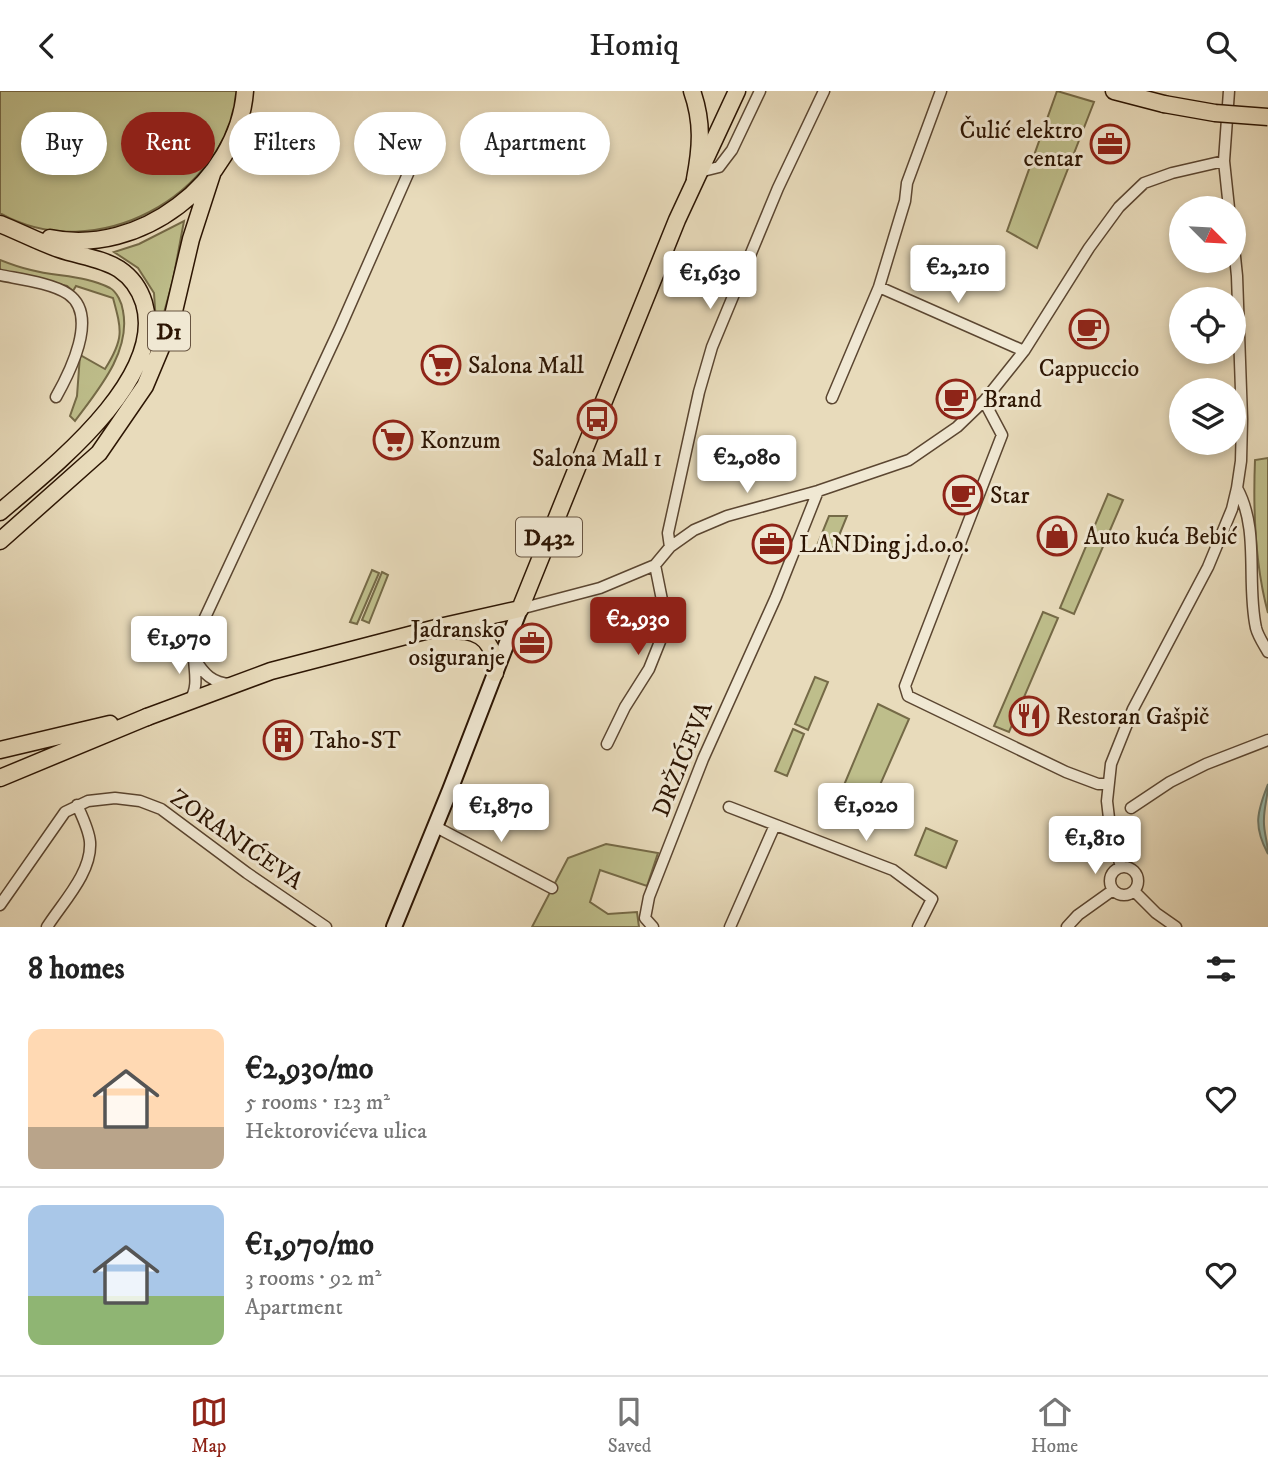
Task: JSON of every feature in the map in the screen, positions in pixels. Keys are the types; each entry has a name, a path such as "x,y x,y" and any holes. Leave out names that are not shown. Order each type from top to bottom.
{"main road":[{"path":"692,91 701,125 697,176"},
{"name":"D432","path":"520,609 653,277 737,91"},
{"path":"1119,92 1164,104 1215,113 1268,117"},
{"name":"D1","path":"215,167 236,128 246,93"},
{"path":"20,232 60,241 101,239 140,228 178,206 195,193 210,175"},
{"name":"D1","path":"0,541 99,453 145,386 172,324 191,239 212,175"},
{"name":"D1","path":"0,225 58,249 119,269 132,281 143,298 148,317 147,336 140,355 111,405 69,453 0,512"},
{"path":"0,778 147,717 271,671 520,609"},
{"path":"394,927 436,827 520,609"},
{"path":"444,626 453,631 478,635 486,640 495,656 495,673"},
{"path":"0,750 147,717"}],"street":[{"path":"697,176 719,167 733,150 760,91"},
{"path":"670,547 668,533 699,392 712,347 778,188 824,91"},
{"path":"832,398 879,287 905,201 907,183 941,91"},
{"path":"1228,196 1224,161 1230,91"},
{"path":"520,609 600,588 656,565 670,547 694,530 727,516 818,491 909,460 957,427 984,401 1024,351 1089,248 1127,199 1144,183 1172,173 1224,161"},
{"path":"189,701 195,694 197,684 194,658 202,624 407,175"},
{"path":"1121,867 1110,827 1107,784 1117,745 1208,567 1232,509 1237,488 1242,437 1237,273"},
{"path":"0,275 63,291 75,300 80,309 80,334 76,353 71,370 56,397"},
{"path":"879,287 1024,351"},
{"path":"984,401 1002,435 905,686 908,696 1066,772 1098,784 1107,784"},
{"path":"1237,488 1245,502 1249,521 1256,629 1268,652"},
{"name":"DRŽIĆEVA","path":"653,927 645,918 649,897 690,790 776,597 818,491"},
{"path":"607,744 625,707 649,669 663,634 662,600 656,565"},
{"path":"194,658 210,678 220,683 235,685"},
{"path":"1131,808 1170,782 1206,764 1268,740"},
{"name":"ZORANIĆEVA","path":"0,905 65,812 95,799 116,798 140,801 160,809 326,927"},
{"path":"47,927 81,876 88,859 90,842 77,805"},
{"path":"729,807 893,870 932,899 918,927"},
{"path":"730,927 775,825"},
{"path":"436,827 552,888"},
{"path":"1121,867 1130,867 1137,874 1138,883 1134,891 1126,895 1113,890 1111,876 1121,867"},
{"path":"1067,927 1078,915 1113,890"},
{"path":"1134,891 1156,913 1176,927"}],"green space":[{"path":"0,91 239,91 233,112 229,112 228,129 215,150 215,112 121,112 121,175 196,175 182,190 150,212 114,226 76,232 37,228 0,213"},
{"path":"1057,91 1094,102 1037,248 1007,231"},
{"path":"184,221 173,280 157,338 154,293 138,268 114,252 139,244"},
{"path":"0,260 27,269 100,284 113,290 120,301 124,326 117,356 111,370 75,421 70,416 77,396 80,355 105,369 116,350 119,327 113,298 76,286 73,291 67,286 0,271"},
{"path":"1268,458 1268,613 1258,557 1254,498 1255,460"},
{"path":"1108,494 1123,500 1074,614 1060,608"},
{"path":"829,516 847,516 834,548 818,543"},
{"path":"372,570 379,573 357,624 350,622"},
{"path":"382,572 388,575 369,623 362,620"},
{"path":"1043,612 1058,618 1009,732 994,726"},
{"path":"815,677 828,682 808,730 795,724"},
{"path":"878,704 909,719 869,810 839,797"},
{"path":"793,729 804,734 787,776 775,771"},
{"path":"926,828 957,841 946,868 915,855"},
{"path":"606,844 658,853 647,886 600,870 590,902 608,914 637,912 639,927 532,927 568,858"}],"water":[{"path":"1268,784 1264,823 1268,854 1260,835 1258,819"}],"place":[{"name":"Čulić elektro centar","path":"1110,144"},
{"name":"Cappuccio","path":"1089,329"},
{"name":"Salona Mall","path":"441,365"},
{"name":"Brand","path":"956,399"},
{"name":"Salona Mall 1","path":"597,419"},
{"name":"Konzum","path":"393,440"},
{"name":"Star","path":"963,495"},
{"name":"Auto kuća Bebić","path":"1057,536"},
{"name":"LANDing j.d.o.o.","path":"772,544"},
{"name":"Jadransko osiguranje","path":"532,643"},
{"name":"Restoran Gašpič","path":"1029,716"},
{"name":"Taho-ST","path":"283,740"}]}
